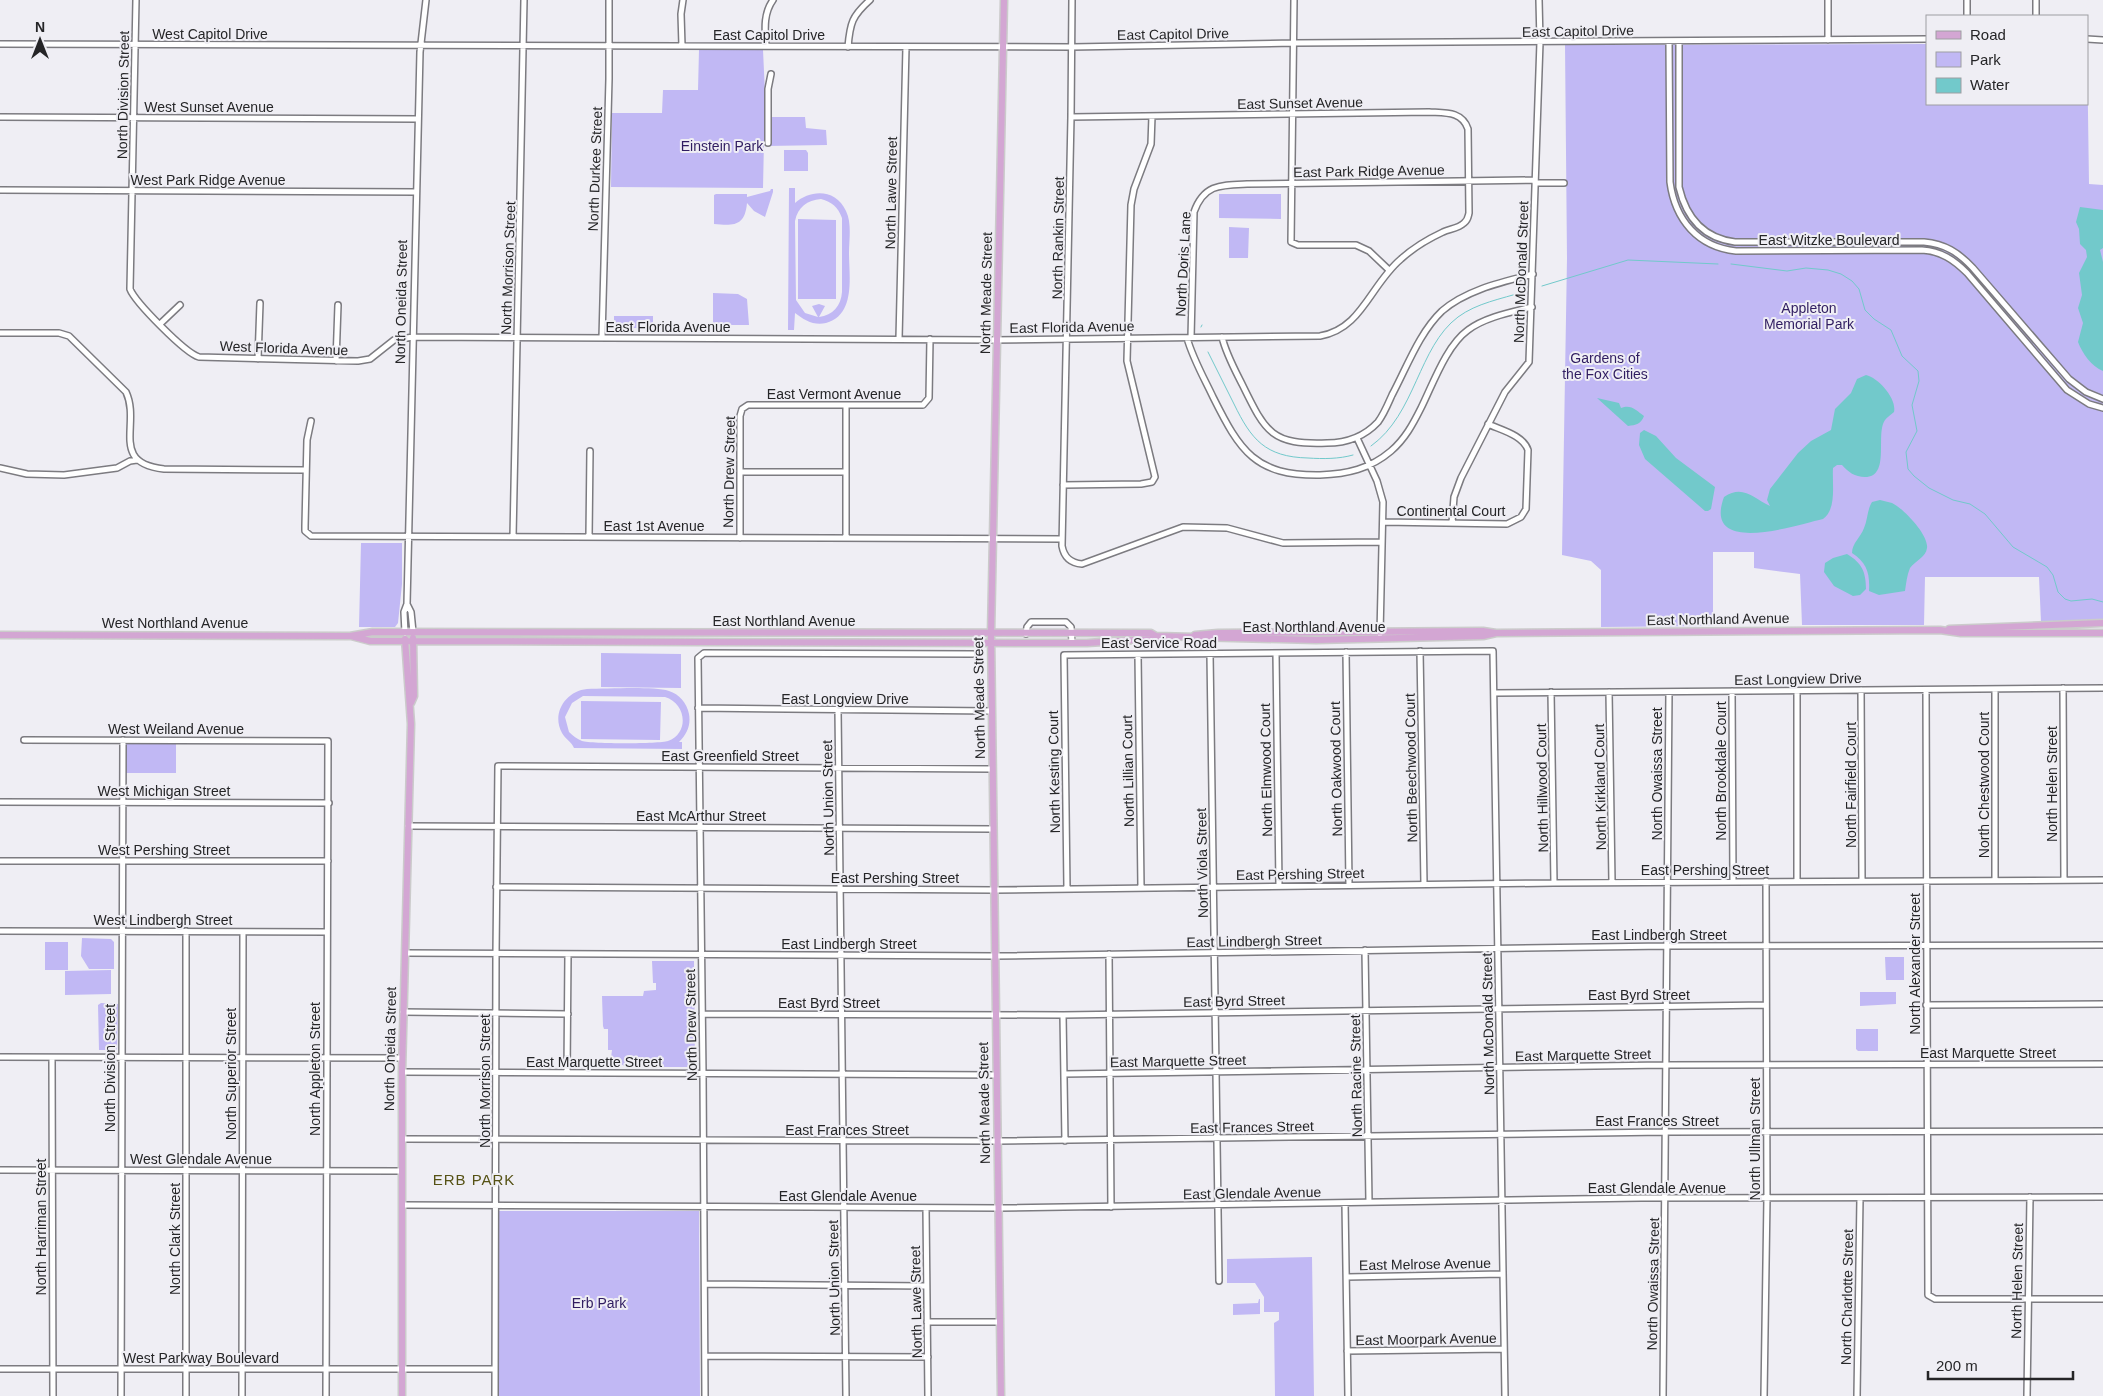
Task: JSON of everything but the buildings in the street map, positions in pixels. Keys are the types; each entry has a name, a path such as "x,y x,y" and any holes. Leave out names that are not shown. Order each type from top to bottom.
{"main road":[{"name":"North Meade Street","path":"1001,1396 991,634 1004,0"},
{"name":"East Northland Avenue","path":"404,633 1151,633 1156,636 1192,636 1222,639 1380,635 1483,636 1496,633 1940,630 1993,626 2103,624"},
{"name":"East Northland Avenue","path":"1940,630 1961,632 2103,633"},
{"name":"West Northland Avenue","path":"0,635 350,636 366,632 404,633"},
{"name":"North Oneida Street","path":"411,703 414,696 412,632"},
{"name":"North Oneida Street","path":"402,1396 402,1058 411,703 404,633"},
{"name":"West Northland Avenue","path":"350,636 361,640 405,641"},
{"name":"East Northland Avenue","path":"405,641 1072,643 1151,639 1156,636"}],"street":[{"name":"North Division Street","path":"136,0 130,289 138,302 160,324"},
{"name":"North Oneida Street","path":"404,633 404,612 407,604 409,536 420,45 426,0"},
{"name":"North Morrison Street","path":"513,537 524,0"},
{"name":"North Durkee Street","path":"602,338 610,46 609,0"},
{"path":"682,46 681,14 683,0"},
{"path":"766,46 766,19 769,6 773,0"},
{"path":"848,47 852,20 870,0"},
{"name":"North Rankin Street","path":"1072,0 1072,117 1063,552 1071,562 1082,564 1159,534 1183,527 1227,528 1283,543 1382,542"},
{"path":"1294,0 1290,238 1294,244 1356,245 1369,251 1389,270"},
{"name":"North McDonald Street","path":"1452,523 1452,505 1456,490 1505,392 1529,362 1540,42 1539,0"},
{"path":"1828,0 1828,40"},
{"path":"1967,0 1967,15"},
{"path":"2036,0 2036,15"},
{"name":"East Capitol Drive","path":"420,45 1072,47 1294,43 1926,39"},
{"path":"2088,39 2103,40"},
{"name":"East Witzke Boulevard","path":"1669,41 1670,182 1672,196 1678,213 1694,234 1713,246 1736,251 1922,250 1942,254 1954,261 1967,273 2068,390 2090,404 2103,408"},
{"name":"East Witzke Boulevard","path":"1678,41 1679,187 1686,209 1703,230 1722,240 1735,242 1924,242 1946,246 1956,252 1973,268 2076,385 2103,399"},
{"name":"West Capitol Drive","path":"0,44 420,45"},
{"name":"North Lawe Street","path":"900,339 906,47"},
{"path":"768,143 768,89 771,74"},
{"name":"East Sunset Avenue","path":"1072,117 1429,112 1454,114 1464,120 1468,129 1469,181"},
{"path":"1063,485 1141,484 1154,480 1155,474 1128,373 1127,338 1131,204 1134,190 1151,144 1152,116"},
{"name":"West Sunset Avenue","path":"0,117 418,119"},
{"name":"East Park Ridge Avenue","path":"1205,193 1216,186 1224,185 1292,183 1469,181 1564,183"},
{"name":"East Florida Avenue","path":"413,337 997,340 1310,337 1338,332 1356,318 1389,270 1402,258 1425,242 1464,224 1469,213 1469,181"},
{"name":"West Park Ridge Avenue","path":"0,190 416,192"},
{"name":"North Doris Lane","path":"1189,338 1193,218 1196,206 1205,193"},
{"path":"1222,337 1226,352 1256,412 1271,432 1287,441 1296,443 1338,443 1357,438 1370,430 1381,417 1419,342 1430,324 1442,312 1456,300 1475,292 1533,274"},
{"path":"258,359 260,303"},
{"path":"160,324 180,305"},
{"path":"336,361 338,305"},
{"path":"1189,338 1195,359 1234,436 1246,451 1259,462 1278,471 1300,474 1335,474 1370,466 1392,450 1407,433 1448,354 1462,335 1476,325 1486,321 1532,308"},
{"name":"West Florida Avenue","path":"160,324 194,356 364,361 376,356 394,340 413,337"},
{"path":"0,333 59,333 73,339 126,392 130,407 129,444 137,460 151,467 164,470 306,470 307,440 311,421"},
{"name":"East Vermont Avenue","path":"743,408 748,405 918,406 925,403 929,398 930,339"},
{"path":"846,406 846,538"},
{"name":"North Drew Street","path":"740,538 740,416 743,408"},
{"name":"Continental Court","path":"1383,522 1507,524 1518,520 1524,513 1528,458 1526,445 1519,438 1488,424"},
{"path":"1357,438 1377,481 1382,497 1380,635"},
{"path":"589,537 590,451"},
{"path":"0,468 26,474 64,475 118,468 137,460"},
{"name":"East 1st Avenue","path":"306,470 305,526 308,534 316,537 1062,539"},
{"path":"740,472 846,472"},
{"name":"North Oneida Street","path":"407,604 411,612 412,632"},
{"path":"1026,634 1028,625 1033,622 1066,622 1070,625 1072,643"},
{"name":"North Beechwood Court","path":"1420,651 1424,884"},
{"name":"North McDonald Street","path":"1493,651 1505,1396"},
{"name":"East Service Road","path":"1064,655 1493,651"},
{"name":"North Oakwood Court","path":"1346,652 1349,885"},
{"name":"North Drew Street","path":"705,1396 702,954 697,660 700,655 720,653 973,654"},
{"name":"North Elmwood Court","path":"1276,653 1279,886"},
{"name":"North Lillian Court","path":"1138,654 1141,887"},
{"name":"North Viola Street","path":"1210,654 1219,1281"},
{"name":"North Kesting Court","path":"1064,655 1067,888"},
{"name":"North Helen Street","path":"2063,688 2064,880"},
{"name":"East Longview Drive","path":"1494,692 2103,688"},
{"name":"North Chestwood Court","path":"1995,689 1995,880"},
{"name":"North Fairfield Court","path":"1861,690 1862,880"},
{"name":"North Alexander Street","path":"1926,690 1928,1291 1930,1298 2028,1299"},
{"name":"North Brookdale Court","path":"1732,691 1732,882"},
{"path":"1797,691 1797,881"},
{"name":"North Hillwood Court","path":"1551,692 1554,882"},
{"name":"North Kirkland Court","path":"1610,692 1612,882"},
{"name":"North Owaissa Street","path":"1663,1396 1669,692"},
{"name":"East Longview Drive","path":"698,708 992,711"},
{"name":"North Union Street","path":"838,710 846,1396"},
{"name":"West Weiland Avenue","path":"24,740 328,741"},
{"name":"North Division Street","path":"121,1396 123,740"},
{"name":"North Appleton Street","path":"326,1396 328,741"},
{"name":"North Morrison Street","path":"495,1396 498,766"},
{"name":"East Greenfield Street","path":"498,766 992,769"},
{"name":"West Michigan Street","path":"0,802 329,803"},
{"name":"East McArthur Street","path":"408,826 993,829"},
{"name":"West Pershing Street","path":"0,860 328,861"},
{"name":"East Pershing Street","path":"496,887 994,890 1554,882 2103,880"},
{"name":"North Ullman Street","path":"1764,1396 1767,1198 1766,881"},
{"name":"West Lindbergh Street","path":"0,931 327,932"},
{"name":"North Clark Street","path":"186,932 186,1396"},
{"name":"North Superior Street","path":"242,1396 243,932"},
{"name":"East Lindbergh Street","path":"405,953 995,956 1666,946 2103,945"},
{"name":"North Racine Street","path":"1366,950 1369,1202"},
{"path":"567,1073 568,954"},
{"path":"1108,954 1112,1206"},
{"path":"1926,1005 2103,1004"},
{"name":"East Byrd Street","path":"702,1014 1063,1015 1766,1005"},
{"path":"403,1012 568,1014"},
{"path":"1063,1015 1065,1141"},
{"path":"0,1057 402,1058"},
{"name":"North Harriman Street","path":"52,1058 53,1396"},
{"name":"East Marquette Street","path":"1064,1074 1665,1065 2103,1064"},
{"name":"East Marquette Street","path":"402,1072 996,1075"},
{"name":"East Frances Street","path":"402,1139 1065,1141 1666,1132 2103,1131"},
{"name":"West Glendale Avenue","path":"0,1170 402,1171"},
{"name":"North Helen Street","path":"2027,1396 2030,1197"},
{"name":"East Glendale Avenue","path":"402,1205 998,1208 1665,1199 2103,1197"},
{"name":"North Charlotte Street","path":"1857,1396 1860,1198"},
{"path":"1346,1203 1348,1396"},
{"name":"North Lawe Street","path":"926,1208 928,1396"},
{"name":"East Melrose Avenue","path":"1347,1277 1503,1274"},
{"path":"705,1284 926,1286"},
{"path":"2028,1299 2103,1299"},
{"path":"927,1322 1000,1322"},
{"name":"East Moorpark Avenue","path":"1347,1351 1504,1349"},
{"path":"705,1356 928,1358"},
{"name":"West Parkway Boulevard","path":"0,1369 495,1369"}],"green space":[{"name":"Appleton Memorial Park","path":"1926,44 1926,105 2088,105 2089,184 2103,185 2103,620 2041,622 2039,577 1925,577 1924,625 1802,625 1800,574 1754,568 1754,552 1713,552 1713,626 1601,627 1601,570 1591,561 1562,555 1567,258 1565,45"},
{"name":"Einstein Park","path":"699,50 763,50 765,93 763,188 611,187 612,113 662,113 663,90 698,90"},
{"path":"767,117 805,117 806,128 826,130 827,145 767,146"},
{"path":"784,150 806,150 808,153 808,171 784,171"},
{"path":"789,188 795,188 795,203 808,195 823,193 836,198 842,204 848,216 850,226 850,283 846,303 836,319 817,324 795,313 794,330 788,330","holes":["816,200 825,200 839,211 842,218 842,292 838,306 824,316 819,317 825,306 819,304 812,306 818,317 805,313 796,300 795,221 798,212 804,205"]},
{"path":"773,189 773,192 765,217 754,211 747,203 744,216 737,223 727,225 714,224 714,195 747,194 747,197 770,191"},
{"path":"1219,194 1281,194 1281,219 1219,218"},
{"path":"798,219 836,220 836,299 798,299"},
{"path":"1229,227 1249,228 1248,258 1229,258"},
{"path":"713,293 738,294 747,299 749,325 715,325 713,323"},
{"path":"614,316 653,316 653,328 614,328"},
{"path":"361,543 402,543 402,584 398,623 395,627 359,627"},
{"path":"601,653 681,654 681,688 601,687"},
{"path":"629,688 661,689 676,694 686,706 689,718 688,729 679,742 682,742 682,749 574,748 562,733 558,718 562,704 579,691 587,689","holes":["583,696 665,697 677,705 683,718 680,732 668,741 639,743 588,742 578,739 569,732 565,717 572,703"]},
{"path":"581,701 661,702 660,740 581,739"},
{"path":"126,743 176,744 176,773 126,773"},
{"path":"82,938 111,939 114,942 114,969 89,969 81,956"},
{"path":"45,942 68,942 68,970 45,970"},
{"path":"1885,957 1904,957 1904,980 1886,980"},
{"path":"652,961 694,961 695,1067 626,1067 611,1058 612,1050 608,1050 608,1029 604,1029 603,1026 602,996 643,996 644,991 656,990 656,983 653,983"},
{"path":"111,970 111,994 65,995 65,971"},
{"path":"1860,992 1896,992 1896,1004 1860,1006"},
{"path":"101,1003 118,1004 117,1050 99,1050 98,1005"},
{"path":"1856,1029 1878,1029 1878,1051 1858,1051 1856,1049"},
{"name":"Erb Park","path":"499,1211 699,1211 700,1396 499,1396"},
{"path":"1312,1257 1314,1396 1275,1396 1274,1323 1279,1320 1279,1312 1264,1312 1264,1297 1255,1283 1227,1283 1227,1259"},
{"path":"1259,1299 1260,1314 1233,1315 1233,1304 1258,1303"}],"water":[{"path":"2080,207 2103,210 2103,248 2100,250 2103,262 2103,371 2088,359 2078,342 2083,323 2078,308 2082,295 2079,273 2087,257 2086,250 2080,244 2079,229 2076,222"},
{"path":"1866,375 1876,380 1886,390 1893,401 1894,407 1894,412 1886,419 1882,426 1881,454 1878,470 1873,475 1865,477 1852,474 1842,465 1837,465 1833,468 1832,503 1827,515 1823,519 1793,527 1755,533 1739,532 1726,527 1721,515 1724,497 1731,493 1742,492 1770,506 1767,500 1770,489 1798,453 1811,441 1831,430 1835,409 1851,393 1857,379"},
{"path":"1597,398 1619,403 1621,408 1631,407 1644,416 1638,424 1628,426"},
{"path":"1644,430 1656,436 1676,458 1715,487 1711,509 1705,511 1645,459 1639,445 1640,433"},
{"path":"1880,500 1892,503 1908,516 1920,529 1927,543 1927,548 1910,568 1905,591 1879,595 1869,591 1869,579 1866,569 1861,561 1852,553 1853,546 1864,528 1870,505 1872,502"},
{"path":"1847,554 1860,565 1864,573 1866,589 1860,595 1853,596 1834,586 1824,572 1825,563 1833,558"}],"waterway":[{"path":"1542,286 1628,260 1718,264"},
{"path":"1731,264 1787,271 1806,268 1828,270 1841,274 1852,281 1859,289 1865,310 1874,319 1891,330 1902,356 1918,371 1919,381 1912,405 1917,431 1906,452 1908,469 1929,488 1953,500 1970,504 1985,514 2013,547 2047,567 2053,575 2058,592 2065,599 2071,601 2092,599 2103,602"},
{"path":"1371,446 1386,433 1398,417 1434,345 1445,330 1458,317 1473,308 1523,292"},
{"path":"1208,352 1240,416 1261,444 1270,450 1293,457 1331,458 1353,455"}],"district":[{"name":"ERB PARK","path":"474,1180"}],"park label":[{"name":"Gardens of the Fox Cities","path":"1605,366"}]}
